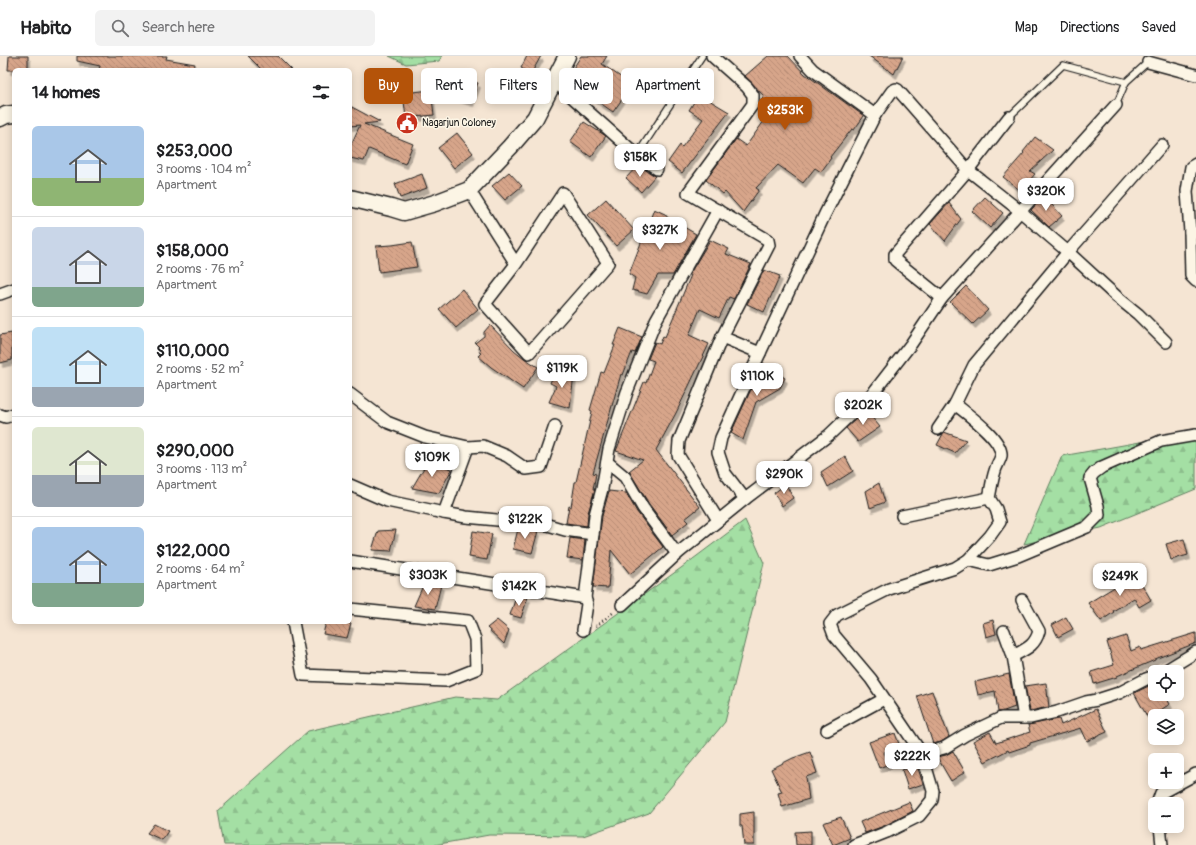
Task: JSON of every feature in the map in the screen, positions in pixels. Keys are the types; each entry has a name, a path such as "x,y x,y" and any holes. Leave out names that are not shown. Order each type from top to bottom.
{"main road":[{"path":"352,198 404,212 435,204 469,190 535,118 567,56"},
{"path":"0,118 12,114"}],"street":[{"path":"712,56 748,87 753,95 753,104 688,194 768,240 769,245 722,337 679,441 678,455 718,520"},
{"path":"800,56 813,70 875,115"},
{"path":"1148,62 1196,75"},
{"path":"554,81 637,155 657,169"},
{"path":"745,499 725,473 718,452 721,438 825,214 875,115 892,91 896,89 968,170 1020,211 1068,252 1117,298 1138,314 1166,342"},
{"path":"622,605 677,554 718,520 829,435 873,393 911,344 942,298 1116,105"},
{"path":"942,298 898,263 895,260 895,254 968,170 1009,117"},
{"path":"938,429 955,404 974,365 1068,252 1162,145"},
{"path":"1196,164 1191,167 1187,191 1193,232 1191,276 1196,281"},
{"path":"469,190 516,264"},
{"path":"564,193 608,262 529,354 485,304 516,264 564,193"},
{"path":"583,630 587,604 585,598 595,515 609,449 627,392 656,320 718,210"},
{"path":"0,294 12,290"},
{"path":"722,337 760,354"},
{"path":"352,396 387,422 425,437 468,447 483,446 507,456 526,469 541,467 555,426"},
{"path":"854,845 887,832 919,816 932,800 934,791 922,754 871,679 834,635 830,624 837,615 889,589 955,568 968,560 990,536 1000,522 996,509 989,498 995,471 1001,456 999,446 977,422 955,404"},
{"path":"0,415 6,417 12,415"},
{"path":"968,560 989,565 1018,556 1088,527 1099,514 1090,478 1094,473 1102,467 1161,441 1196,435"},
{"path":"444,513 468,447"},
{"path":"607,462 625,477 643,508 677,554"},
{"path":"352,486 387,501 444,513 466,517 548,525 565,530 593,534"},
{"path":"902,516 989,498"},
{"path":"352,561 585,598"},
{"path":"1013,656 1029,647 1037,639 1039,631 1022,600"},
{"path":"293,624 303,675 446,681 476,669 475,639 468,621 352,609"},
{"path":"1004,631 1013,656 1024,718"},
{"path":"1175,665 1196,652"},
{"path":"922,754 944,748 965,735 1001,718 1031,718 1057,712 1119,693 1148,678"},
{"path":"827,730 884,699"},
{"path":"1160,797 1161,793 1196,774"},
{"path":"1161,833 1162,845"}],"lane":[{"path":"637,155 702,56"},
{"path":"1116,105 1126,82 1148,62"},
{"path":"1009,117 1064,65 1126,82"}],"path":[{"path":"583,630 587,633 622,605"}],"green space":[{"path":"389,56 442,56 439,61 406,64"},
{"path":"1196,432 1196,489 1101,528 1024,544 1062,456"},
{"path":"745,520 764,563 725,722 649,813 583,836 489,835 434,845 224,845 218,811 308,731 455,697 497,700 681,568"}],"building":[{"path":"9,56 28,56 28,68 12,68 12,70 8,70"},
{"path":"77,56 167,56 166,59 195,64 194,68 100,68 100,66 77,61"},
{"path":"248,56 278,56 290,68 260,68"},
{"path":"527,56 541,56 534,68 521,68"},
{"path":"581,56 607,56 602,64 608,68 573,68"},
{"path":"768,56 788,56 805,74 864,116 854,130 852,129 830,157 831,158 821,172 815,168 803,183 778,165 756,188 759,190 743,212 725,192 723,194 706,180 736,139 746,146 772,110 761,101 764,96 745,76"},
{"path":"869,56 903,56 894,74"},
{"path":"613,72 621,77 621,101 613,112 602,104 613,104"},
{"path":"421,91 421,104 433,104 434,115 406,118 404,104 413,104 413,92"},
{"path":"714,103 729,112 682,173 668,162 680,145 682,147 703,119 689,110 693,104"},
{"path":"352,107 380,122 364,124 413,144 405,164 369,149 364,161 352,158 352,143 360,125 352,126"},
{"path":"584,122 606,136 591,157 570,142"},
{"path":"457,133 473,153 454,168 438,148"},
{"path":"1035,137 1053,150 1030,171 1035,174 1029,181 1034,186 1026,195 1003,177 1024,153 1023,152"},
{"path":"638,165 655,176 641,192 626,178"},
{"path":"509,172 522,186 505,200 492,186"},
{"path":"422,174 427,188 400,198 395,184"},
{"path":"1044,196 1062,216 1049,227 1031,210"},
{"path":"985,197 1003,213 990,228 972,211"},
{"path":"606,199 634,230 616,246 588,215"},
{"path":"949,203 961,219 945,241 930,224"},
{"path":"654,209 665,214 668,218 696,234 673,275 658,275 647,294 632,290 635,278 629,274"},
{"path":"710,240 729,249 726,254 751,264 734,299 729,297 719,318 700,309 689,335 709,344 676,413 656,450 700,507 685,519 688,522 672,535 649,504 629,471 643,460 616,451 654,361 648,359 655,342 660,344 663,336 665,337 691,275 689,275"},
{"path":"412,242 417,267 379,272 376,246"},
{"path":"764,270 780,276 764,312 747,304"},
{"path":"966,286 988,310 973,324 950,302"},
{"path":"462,289 478,309 456,328 439,309"},
{"path":"490,325 514,350 538,367 523,389 478,356 481,353 479,352 481,349 475,343 484,336 484,332"},
{"path":"620,328 642,337 635,353 632,352 623,375 621,374 593,473 596,474 593,489 595,489 588,513 587,526 566,523 569,506 571,507 575,482 592,411 590,410 601,372 604,373"},
{"path":"12,333 12,360 0,363 0,335"},
{"path":"763,363 785,378 780,388 756,402 743,440 731,433"},
{"path":"555,371 574,374 570,408 549,402 556,386 550,383"},
{"path":"866,410 880,427 858,442 846,428"},
{"path":"944,432 966,440 955,453 937,445"},
{"path":"845,456 853,471 828,487 821,472"},
{"path":"428,461 452,469 439,493 412,488"},
{"path":"879,483 885,502 870,508 866,491"},
{"path":"786,484 793,498 782,506 774,493"},
{"path":"609,491 626,493 637,512 663,547 630,574 611,550 608,588 593,587 602,516"},
{"path":"518,529 538,531 532,553 513,549"},
{"path":"396,530 391,551 372,550 378,531"},
{"path":"473,531 492,534 487,560 469,557"},
{"path":"570,538 585,540 583,560 567,558"},
{"path":"1184,539 1188,555 1171,560 1166,544"},
{"path":"1136,574 1151,600 1139,607 1134,598 1113,611 1114,612 1101,621 1088,603"},
{"path":"425,581 441,585 435,609 414,606"},
{"path":"516,597 528,597 521,618 510,615"},
{"path":"1066,617 1073,629 1058,637 1052,625"},
{"path":"497,620 509,630 504,644 487,628"},
{"path":"993,620 996,634 986,637 983,623"},
{"path":"326,624 351,624 347,638 323,634"},
{"path":"1196,633 1196,643 1155,659 1117,677 1094,684 1091,672 1114,665 1107,642 1126,636 1131,651 1140,647 1141,650"},
{"path":"1009,674 1015,707 998,712 995,691 978,695 975,682"},
{"path":"1046,683 1049,707 1030,711 1025,686"},
{"path":"1148,686 1148,701 1168,701 1170,704 1162,709 1148,709 1148,718 1134,693"},
{"path":"932,691 949,737 941,742 933,744 917,696"},
{"path":"1096,709 1107,732 1087,741 1081,728 1030,743 1030,745 1009,752 1008,750 985,762 973,741 990,732 996,743 1030,732 1028,725 1059,719 1061,725"},
{"path":"895,733 900,747 884,752 889,764 879,768 869,742"},
{"path":"953,751 965,772 951,781 937,757 946,755"},
{"path":"810,752 817,773 806,777 809,799 782,807 778,793 782,792 771,769 793,758"},
{"path":"917,765 923,784 908,789 902,770"},
{"path":"909,802 913,811 884,826 865,833 860,822"},
{"path":"754,812 754,845 744,845 742,826 740,826 740,814"},
{"path":"841,817 850,838 833,845 823,823"},
{"path":"154,824 168,831 162,840 147,833"},
{"path":"811,831 811,845 796,845 795,832"}],"place":[{"name":"Nagarjun Coloney","path":"407,123"}]}
